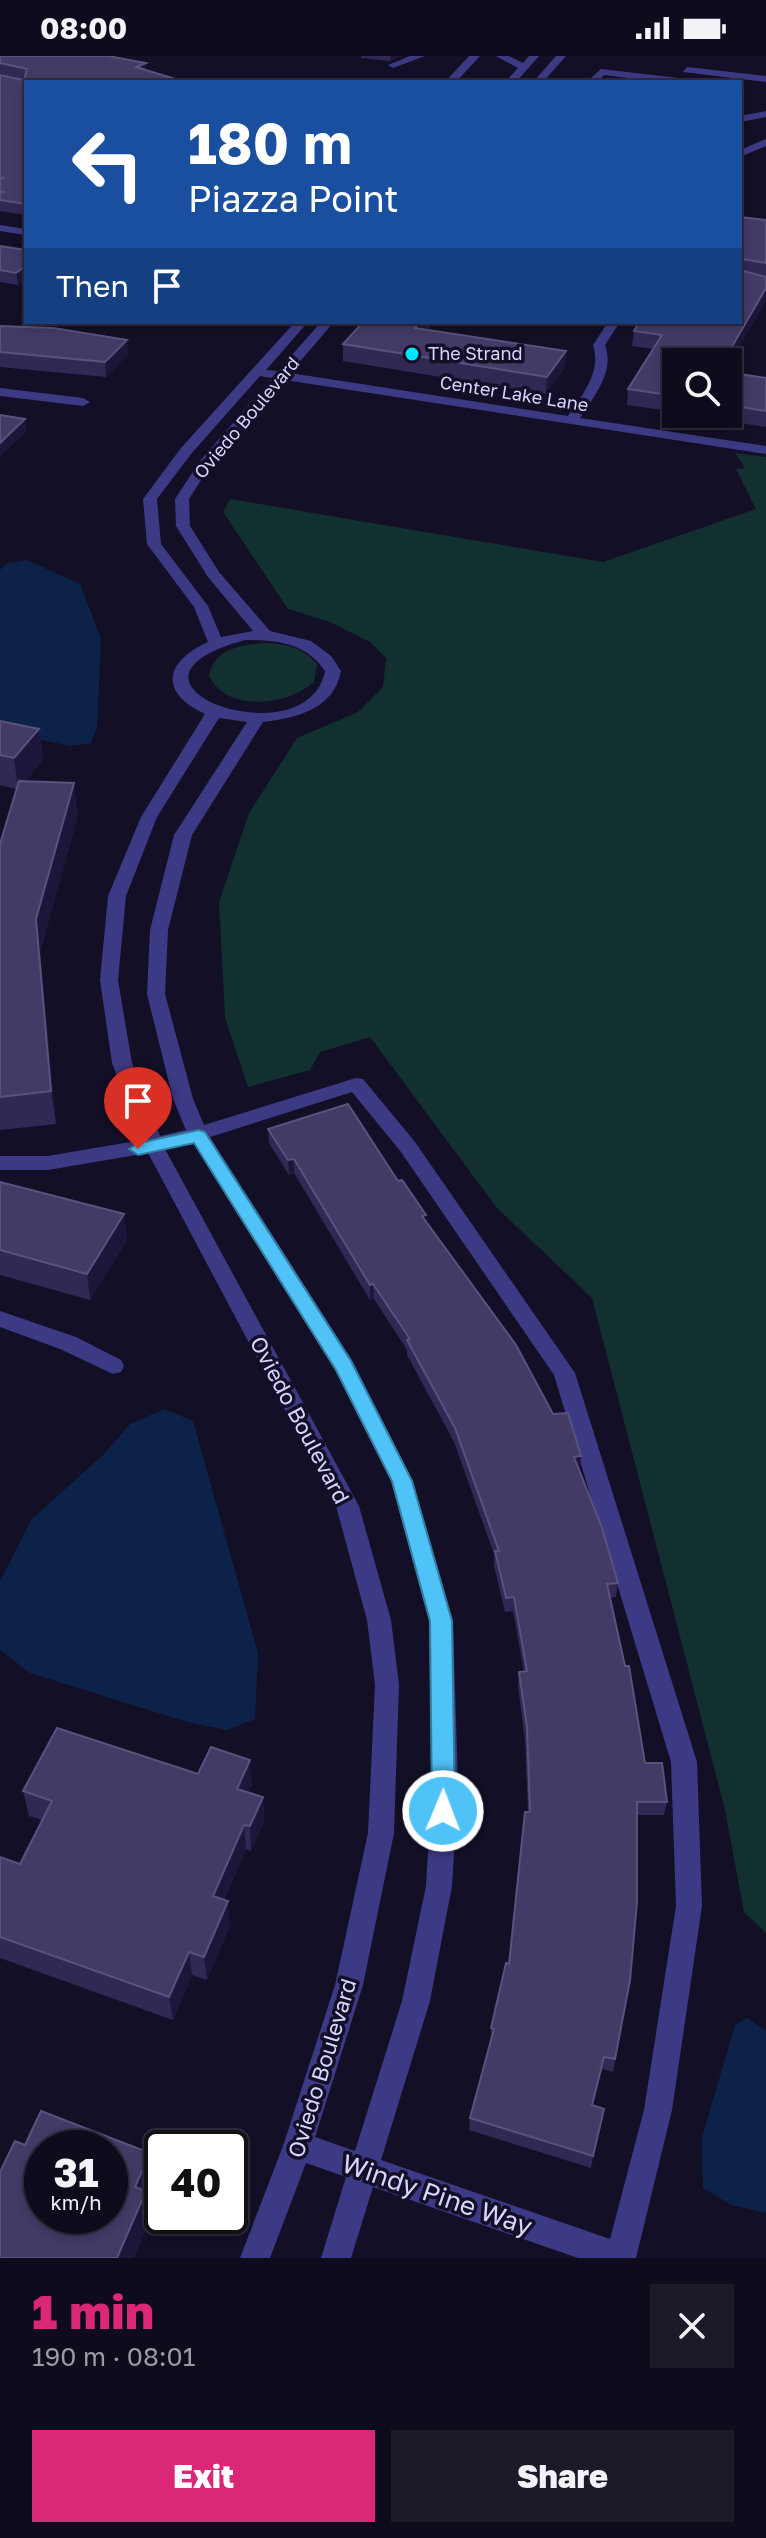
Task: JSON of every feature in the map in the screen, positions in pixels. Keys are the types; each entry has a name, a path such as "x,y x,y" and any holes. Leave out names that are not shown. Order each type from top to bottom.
{"street":[{"path":"393,65 420,56"},
{"path":"452,80 475,56"},
{"path":"501,56 524,67"},
{"path":"512,80 534,56"},
{"path":"540,80 561,56"},
{"path":"682,80 697,56"},
{"path":"687,70 766,79"},
{"path":"594,80 601,72 665,80"},
{"path":"742,89 766,92"},
{"path":"742,107 766,112"},
{"path":"742,118 766,112"},
{"path":"742,153 766,142"},
{"path":"0,228 24,232"},
{"name":"Oviedo Boulevard","path":"215,642 201,606 154,544 150,499 186,451 300,324"},
{"name":"Oviedo Boulevard","path":"265,635 213,574 183,526 182,499 205,464 326,324"},
{"path":"571,421 601,368 603,352 599,345 613,324"},
{"name":"Center Lake Lane","path":"257,372 766,450"},
{"path":"0,392 83,402"},
{"path":"265,635 303,642 324,655 333,671 329,688 312,704 285,714 258,717 215,711 196,703 182,688 180,670 192,654 215,642 265,635"},
{"name":"Oviedo Boulevard","path":"215,711 149,817 117,896 109,980 122,1063 154,1146 347,1506 379,1620 387,1685 381,1833 349,1985 298,2146 255,2258"},
{"path":"258,717 183,835 159,930 156,994 183,1099 199,1136 344,1366 402,1481 441,1621 445,1786 439,1886 416,2001 336,2258"},
{"path":"0,1163 30,1167 154,1146 199,1136 356,1084 408,1147 564,1373 684,1762 689,1906 658,2110 621,2258"},
{"path":"0,1319 68,1343 113,1366"},
{"name":"Windy Pine Way","path":"298,2146 621,2258"}],"green space":[{"path":"735,453 766,457 766,1933 744,1912 725,1810 592,1298 497,1208 370,1037 320,1052 310,1070 248,1087 225,1018 219,902 249,813 297,738 358,712 383,687 386,658 370,642 330,622 288,609 223,512 230,499 603,562 756,509 736,469 745,468"},
{"path":"265,643 287,646 306,654 317,664 314,682 289,696 258,702 228,696 217,687 209,675 217,659 239,647"}],"water":[{"path":"27,560 80,584 101,639 97,727 91,743 70,746 0,731 0,570 7,563"},
{"path":"164,1409 193,1421 258,1653 255,1719 227,1730 187,1722 30,1673 0,1650 0,1581 32,1519 104,1454 130,1424"},
{"path":"747,2018 766,2031 766,2213 731,2205 703,2188 702,2137 735,2025"}],"building":[{"path":"0,56 108,56 146,63 136,67 178,80 24,80 27,69 0,63"},
{"path":"0,75 24,80 24,204 0,200 0,193 3,192 0,191 0,179 3,178 0,177"},
{"path":"742,217 766,220 766,263 742,259"},
{"path":"0,246 24,250 24,267 16,273 0,270"},
{"path":"742,271 766,277 766,288 731,348 662,348 662,394 628,389 662,335 634,331 638,324 742,324"},
{"path":"361,324 418,324 415,328 566,351 547,377 343,344"},
{"path":"0,326 53,328 127,340 105,362 0,352"},
{"path":"742,374 766,378 766,411 742,407"},
{"path":"0,415 25,419 0,443"},
{"path":"0,721 39,729 14,758 0,755"},
{"path":"19,781 74,783 36,919 51,1091 0,1097 0,844"},
{"path":"348,1104 398,1181 402,1180 426,1215 422,1216 516,1345 553,1414 568,1413 581,1456 574,1457 602,1528 618,1583 607,1584 625,1666 629,1666 645,1763 662,1763 667,1802 637,1802 637,1902 630,1980 615,2059 604,2057 592,2105 604,2109 593,2156 470,2118 494,2029 491,2028 506,1963 509,1964 525,1812 530,1812 527,1727 519,1672 527,1671 514,1597 506,1598 495,1551 499,1551 455,1428 407,1340 410,1339 373,1284 370,1285 294,1159 288,1160 268,1129"},
{"path":"0,1182 124,1214 87,1274 0,1250"},
{"path":"57,1728 198,1774 211,1747 250,1760 237,1789 263,1797 250,1826 244,1825 213,1896 228,1901 204,1957 189,1952 169,1997 0,1937 0,1857 20,1864 52,1801 23,1791"},
{"path":"41,2111 90,2130 32,2130"},
{"path":"15,2141 24,2145 24,2234 127,2234 117,2258 0,2258 0,2172"},
{"path":"128,2145 144,2151 144,2167 135,2187 144,2190 128,2233"}],"place":[{"name":"The Strand","path":"412,354"}],"route":[{"path":"138,1149 199,1136 344,1366 402,1481 441,1621 443,1811"}]}
